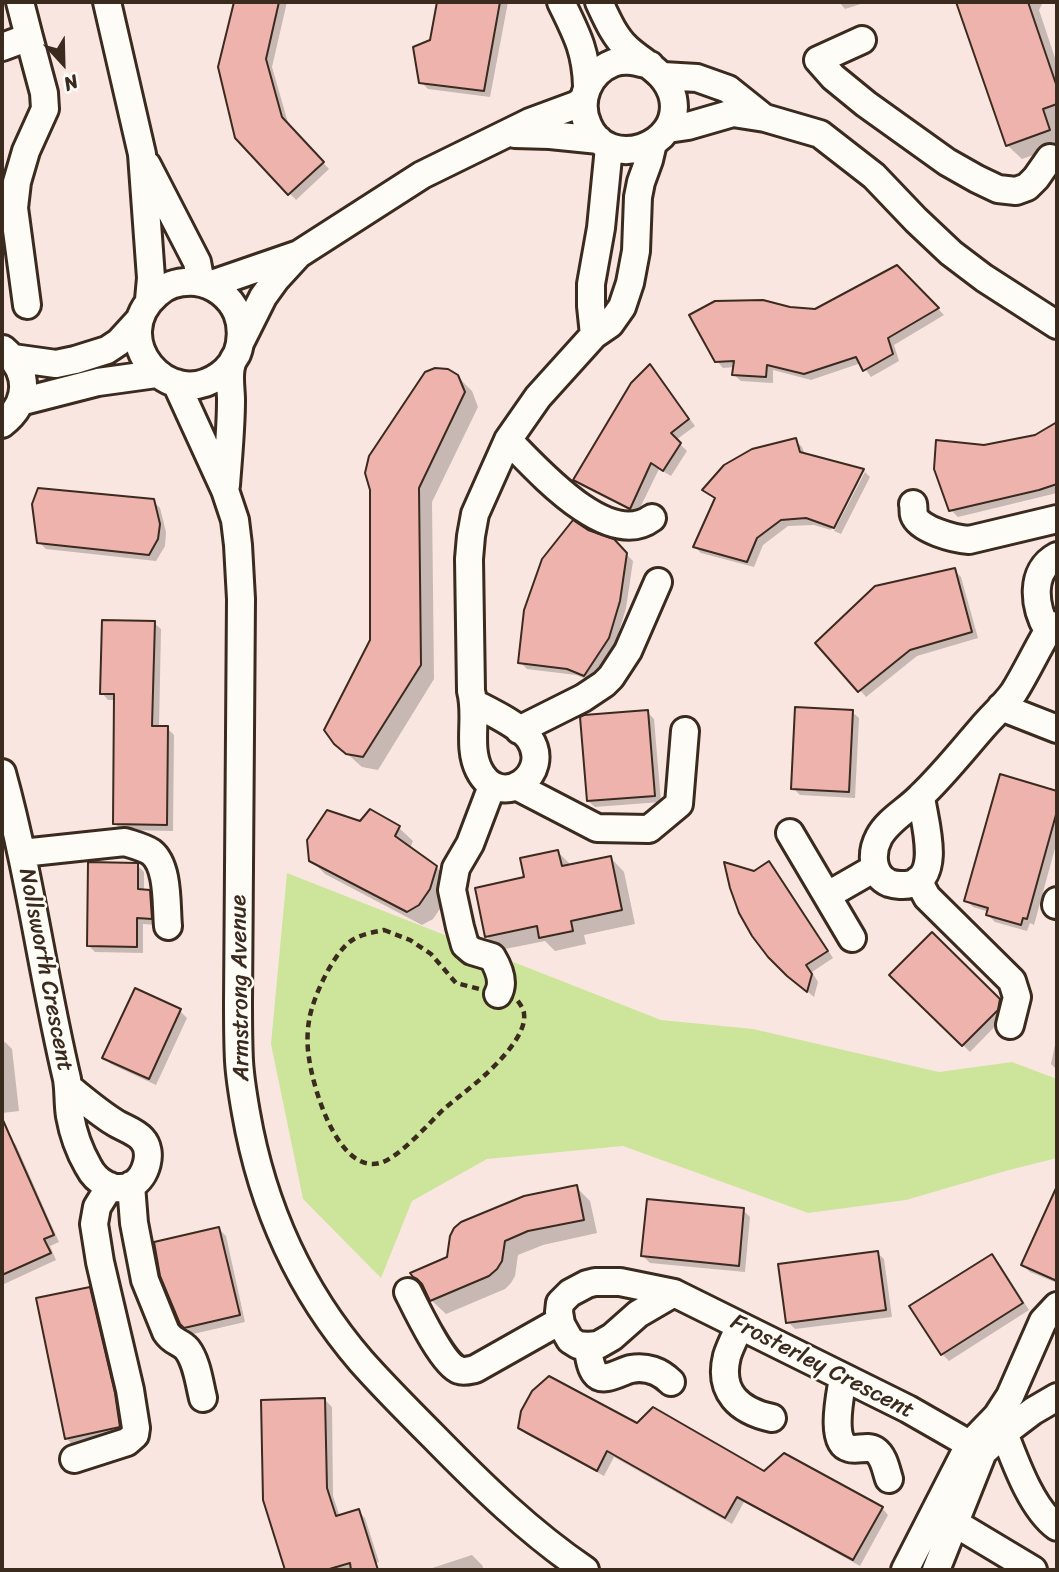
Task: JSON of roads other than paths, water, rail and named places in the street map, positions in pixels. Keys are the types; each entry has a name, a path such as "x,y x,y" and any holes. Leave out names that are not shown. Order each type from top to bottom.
{"street":[{"path":"20,2 44,93 45,109 26,151 17,183 14,208 27,305"},
{"path":"107,2 142,154 151,278 137,334 146,362 166,378"},
{"path":"561,2 583,50 587,67 584,115 589,129 604,144 601,228 591,284 594,335"},
{"path":"599,2 626,47 656,71 670,88 674,102 673,116 660,136 639,190 636,251 622,307 610,324 594,335 538,397 508,440 475,514 468,579 474,758 485,779 597,828 649,829 679,804 685,731"},
{"path":"2,47 29,37"},
{"path":"862,40 818,60 832,77 866,104 947,162 998,189 1016,191 1027,187 1050,158"},
{"path":"20,402 98,382 166,378 191,385 207,382 220,375 236,352 263,297 299,254 422,175 530,122 576,105 598,72 614,62 632,61 656,71 697,78 728,89 765,118"},
{"path":"506,134 550,135 604,144 624,151 639,149 660,136 733,113 765,118 820,134 874,176 951,253 984,278 1057,325"},
{"path":"142,154 197,262 205,284"},
{"path":"205,284 299,254"},
{"path":"8,353 56,364 107,350 119,342 162,290 176,283 192,282 205,284 221,292 230,301 241,327 236,352"},
{"name":"Armstrong Avenue","path":"225,490 236,352"},
{"path":"2,424 12,416 20,402 23,387 21,371 8,353"},
{"name":"Armstrong Avenue","path":"166,378 225,490 235,520 239,545 239,1063 252,1148 267,1199 312,1293 360,1360 480,1483 558,1551 585,1570"},
{"path":"508,440 564,496 605,521 626,526 652,518"},
{"path":"913,504 914,515 920,523 961,540 1052,520 1053,559 1042,570 1037,592 1040,617 1052,628 1013,694 921,797 880,835 873,857 875,868 889,883 914,884 923,876 929,865 930,855 921,797"},
{"path":"519,730 583,698 611,677 628,651 658,582"},
{"path":"474,703 527,735 535,763 526,781 505,786 456,868 452,890 465,945 472,951 492,957 500,978 501,988 498,993"},
{"path":"1000,707 1057,729"},
{"name":"Nollsworth Crescent","path":"2,773 22,853 68,1087 70,1116 89,1169 98,1180 120,1186"},
{"path":"790,833 852,938"},
{"path":"22,853 125,842 142,847 154,854 161,865 167,926"},
{"path":"828,895 875,868"},
{"path":"918,880 927,897 1012,981 1017,997 1010,1025"},
{"path":"68,1087 116,1124 143,1140 148,1157 140,1178 120,1186 97,1207 94,1224 100,1262 130,1390 135,1435 127,1442 74,1459"},
{"path":"120,1186 134,1223 145,1280 170,1339 183,1345 192,1357 204,1398"},
{"name":"Frosterley Crescent","path":"560,1321 561,1303 570,1293 595,1282 620,1282 674,1293 908,1409 976,1448"},
{"path":"408,1292 441,1353 452,1367 459,1370 475,1369 560,1321 570,1340 578,1345 598,1345 638,1314 674,1293"},
{"path":"1057,1306 1043,1321 1000,1424 1014,1460 1036,1502 1049,1521 1057,1527"},
{"path":"740,1326 727,1355 729,1391 744,1409 772,1418"},
{"path":"587,1346 595,1373 599,1376 631,1369 649,1369 664,1375 671,1382"},
{"path":"843,1377 837,1421 840,1441 848,1448 870,1448 876,1451 881,1455 890,1479"},
{"path":"905,1570 945,1517 976,1448 1000,1424 1057,1398"},
{"path":"936,1570 945,1517"},
{"path":"945,1517 1033,1570"}]}
